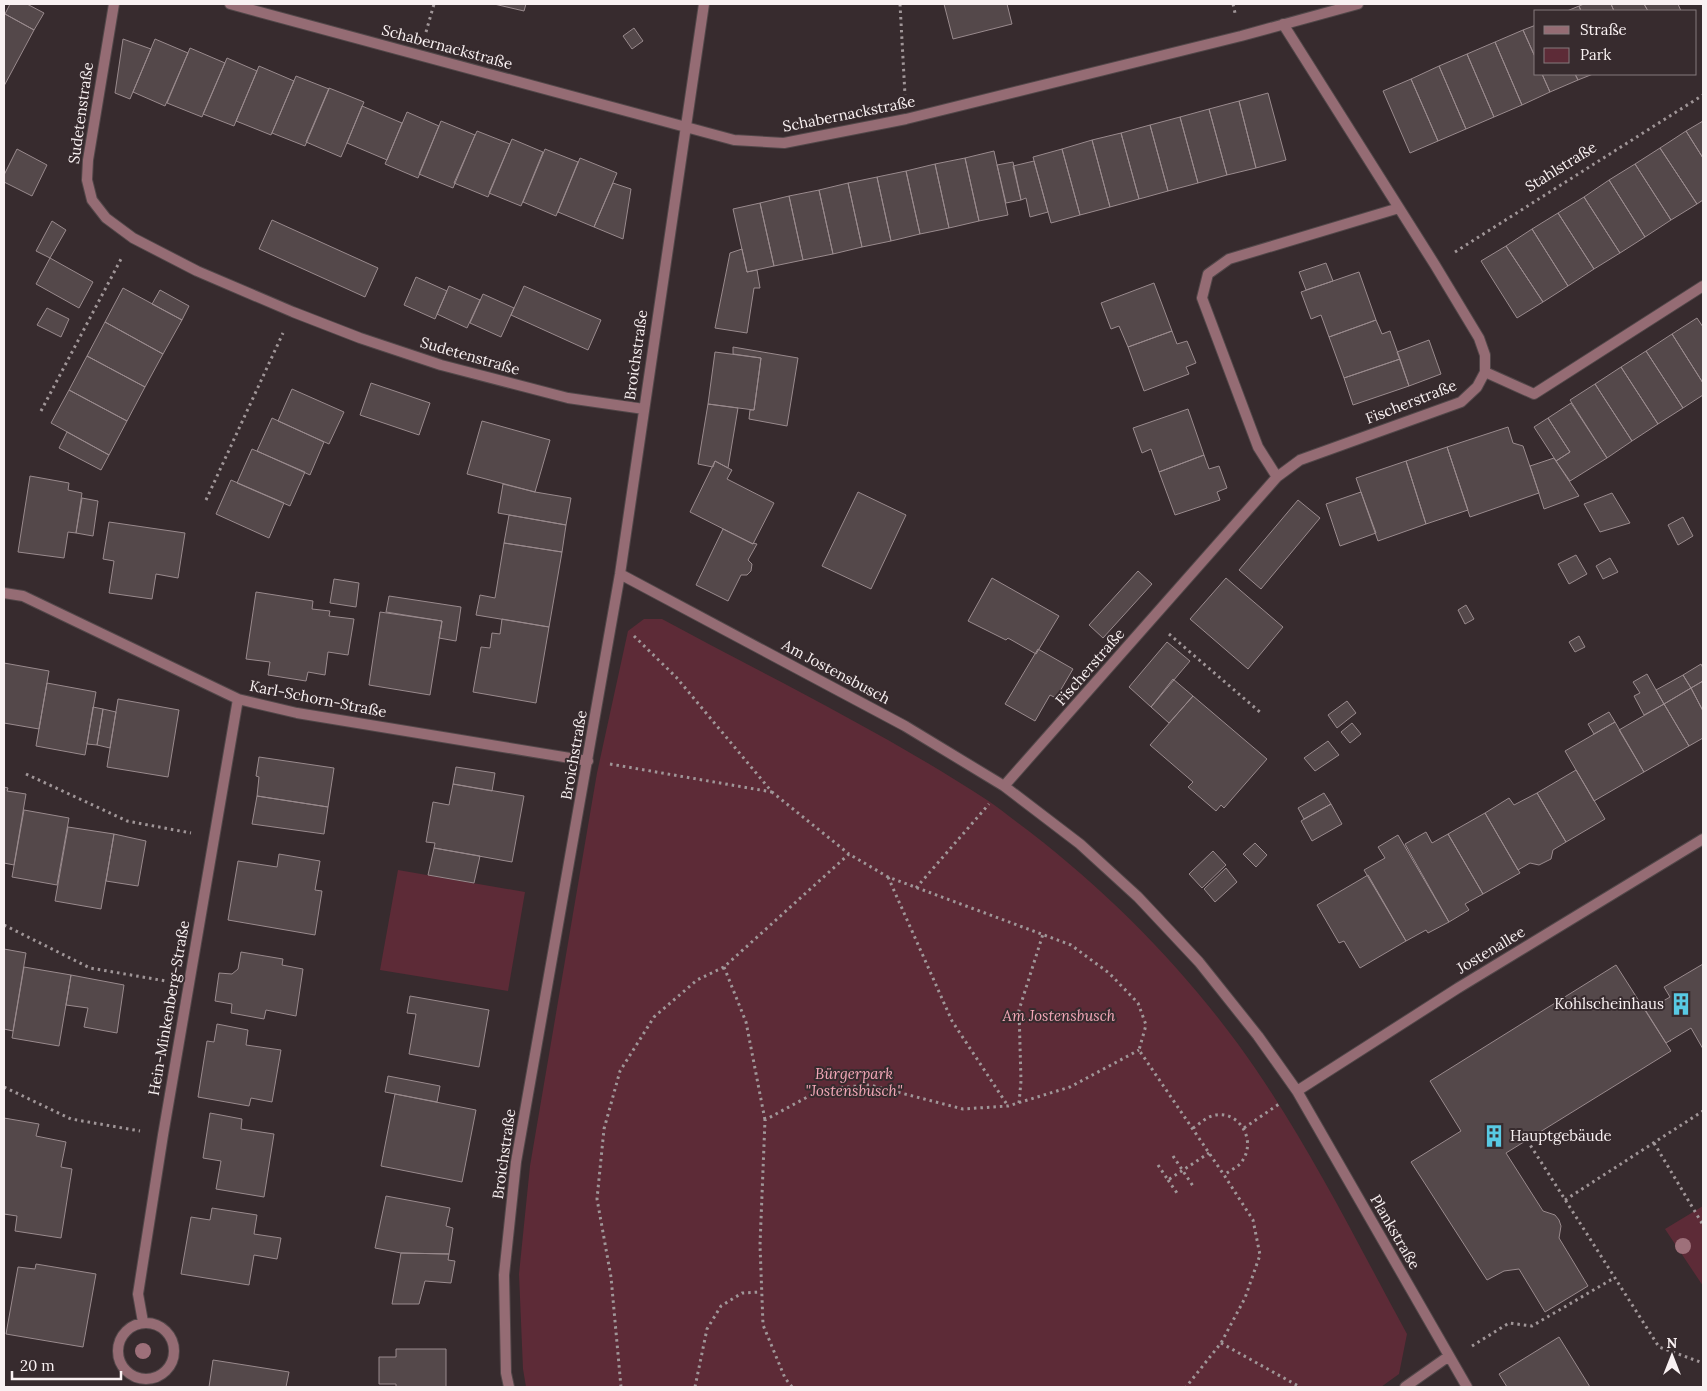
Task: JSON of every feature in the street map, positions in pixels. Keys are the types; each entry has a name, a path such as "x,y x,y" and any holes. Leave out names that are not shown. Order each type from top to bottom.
{"street":[{"name":"Sudetenstraße","path":"114,4 88,160 87,180 92,200 106,218 133,238 197,271 360,338 441,365 568,398 644,409"},
{"name":"Schabernackstraße","path":"230,4 734,140 784,143 906,119 1358,4"},
{"name":"Broichstraße","path":"509,1387 506,1373 504,1275 516,1162 620,574 704,4"},
{"path":"1283,24 1479,338 1485,355 1485,372 1534,394 1703,286"},
{"path":"1277,477 1258,447 1202,298 1208,274 1229,259 1399,208"},
{"name":"Fischerstraße","path":"1004,786 1277,477 1300,460 1461,402 1477,388 1485,372"},
{"name":"Am Jostensbusch","path":"620,574 905,726 1004,786 1080,844 1138,898 1199,962 1258,1036 1297,1091"},
{"name":"Karl-Schorn-Straße","path":"4,593 23,596 238,699 296,713 588,761"},
{"name":"Hein-Minkenberg-Straße","path":"143,1322 138,1294 163,1135 238,699"},
{"name":"Jostenallee","path":"1297,1091 1458,988 1703,839"},
{"name":"Plankstraße","path":"1297,1091 1467,1387"},
{"path":"143,1322 157,1324 168,1332 174,1346 174,1360 166,1372 153,1378 138,1378 125,1369 118,1356 120,1341 129,1328 143,1322"},
{"path":"1405,1387 1449,1356"}],"path":[{"path":"419,55 434,4"},
{"path":"900,4 906,119"},
{"name":"Stahlstraße","path":"1435,265 1703,94"},
{"path":"40,411 133,238"},
{"path":"206,500 293,312"},
{"path":"1152,619 1261,713"},
{"path":"632,629 634,638 676,677 772,792 849,854 888,877 1071,945 1109,973 1138,1004 1146,1025 1139,1050 1070,1087 1008,1106 963,1110 870,1085 822,1089 765,1120"},
{"path":"588,761 772,792"},
{"path":"26,774 127,821 214,837"},
{"path":"916,888 1004,786"},
{"path":"621,1387 611,1277 598,1199 604,1130 620,1071 654,1017 697,980 724,966 849,854"},
{"path":"888,877 952,1021 1008,1106"},
{"path":"4,925 90,968 189,985"},
{"path":"1019,1103 1019,1010 1043,934"},
{"path":"724,966 746,1022 765,1120 760,1245 763,1325 785,1378 792,1387"},
{"path":"1139,1050 1253,1220 1260,1255 1245,1298 1221,1343 1186,1387"},
{"path":"4,1088 70,1119 163,1135"},
{"path":"1244,1128 1297,1091"},
{"path":"1565,1200 1703,1111"},
{"path":"1193,1128 1210,1117 1224,1116 1235,1120 1244,1128 1248,1138 1247,1151 1240,1164 1224,1175"},
{"path":"1527,1140 1659,1347 1703,1363"},
{"path":"1654,1143 1703,1225"},
{"path":"1168,1180 1209,1153"},
{"path":"1173,1156 1193,1186"},
{"path":"1158,1165 1179,1196"},
{"path":"1449,1356 1463,1352 1509,1323 1532,1326 1614,1278"},
{"path":"695,1387 707,1329 721,1306 742,1293 761,1292"},
{"path":"1221,1343 1300,1387"}],"green space":[{"name":"Bürgerpark \"Jostensbusch\"","path":"644,619 662,619 867,728 948,775 993,804 1059,855 1142,931 1192,986 1238,1044 1262,1078 1306,1149 1407,1334 1399,1374 1381,1387 526,1387 523,1369 519,1274 530,1166 597,773 628,631"},
{"path":"398,870 525,892 508,991 380,970"},
{"path":"1703,1206 1703,1286 1665,1229"}],"building":[{"path":"10,4 27,4 44,13 34,30 5,14"},
{"path":"494,4 526,4 524,11"},
{"path":"944,4 1007,4 1012,24 953,39"},
{"path":"1584,4 1611,4 1614,10 1581,10 1579,6"},
{"path":"1611,4 1644,4 1647,10 1614,10"},
{"path":"1644,4 1678,4 1681,10 1647,10"},
{"path":"1579,6 1581,10 1569,10"},
{"path":"5,14 34,30 4,86 4,16"},
{"path":"1534,26 1534,55 1523,30"},
{"path":"634,28 643,41 632,49 623,36"},
{"path":"1523,30 1534,55 1534,75 1542,75 1550,92 1522,105 1495,42"},
{"path":"123,39 151,49 130,99 115,93"},
{"path":"155,39 188,53 165,106 133,92"},
{"path":"1495,42 1522,105 1494,117 1467,54"},
{"path":"190,48 225,63 202,117 167,103"},
{"path":"1467,54 1494,117 1466,129 1439,66"},
{"path":"227,58 257,71 234,126 203,114"},
{"path":"259,66 294,81 271,135 236,121"},
{"path":"1439,66 1466,129 1438,141 1411,79"},
{"path":"1542,75 1576,75 1578,80 1550,92"},
{"path":"1576,75 1590,75 1578,80"},
{"path":"296,76 329,89 305,146 272,133"},
{"path":"1411,79 1438,141 1410,153 1383,91"},
{"path":"329,88 364,102 341,157 306,142"},
{"path":"1268,93 1286,160 1256,168 1239,101"},
{"path":"1239,101 1256,168 1227,175 1209,109"},
{"path":"362,106 402,123 387,160 347,143"},
{"path":"1209,109 1227,175 1198,183 1180,117"},
{"path":"407,112 439,126 418,178 385,164"},
{"path":"1180,117 1198,183 1168,191 1150,125"},
{"path":"441,121 475,135 453,188 419,174"},
{"path":"1703,121 1703,158 1686,131"},
{"path":"1150,125 1168,191 1139,199 1121,133"},
{"path":"477,131 510,144 488,197 454,183"},
{"path":"1686,131 1703,158 1703,200 1697,204 1660,148"},
{"path":"1121,133 1139,199 1110,207 1092,140"},
{"path":"512,139 543,152 521,206 489,193"},
{"path":"1092,140 1110,207 1080,215 1062,149"},
{"path":"1660,148 1697,204 1671,220 1635,164"},
{"path":"17,149 47,165 32,196 4,182 4,175"},
{"path":"545,149 578,162 556,216 523,202"},
{"path":"1062,149 1080,215 1051,223 1033,157"},
{"path":"994,151 1008,215 979,221 965,158"},
{"path":"580,158 617,173 594,227 558,212"},
{"path":"965,158 979,221 949,228 935,164"},
{"path":"1034,161 1048,212 1030,217 1026,198 1021,200 1013,166"},
{"path":"1013,162 1021,200 1006,203 997,165"},
{"path":"935,164 949,228 920,234 906,171"},
{"path":"1635,164 1671,220 1645,237 1609,180"},
{"path":"906,171 920,234 891,241 877,177"},
{"path":"877,177 891,241 862,247 848,183"},
{"path":"1609,180 1645,237 1620,253 1584,197"},
{"path":"613,183 631,189 623,239 594,227"},
{"path":"848,183 862,247 833,254 819,190"},
{"path":"819,190 833,254 803,260 789,196"},
{"path":"789,196 803,260 774,266 760,203"},
{"path":"1584,197 1620,253 1594,269 1558,213"},
{"path":"760,203 774,266 747,272 733,209"},
{"path":"1558,213 1594,269 1568,286 1532,229"},
{"path":"272,220 378,268 365,297 259,249"},
{"path":"52,221 66,230 50,258 36,251"},
{"path":"1532,229 1568,286 1543,302 1506,246"},
{"path":"1506,246 1543,302 1517,318 1481,261"},
{"path":"742,249 747,272 757,270 760,288 754,288 747,333 715,328 730,253"},
{"path":"50,258 93,282 79,308 36,284"},
{"path":"1326,263 1333,281 1306,290 1299,272"},
{"path":"1359,272 1376,320 1329,337 1321,315 1311,319 1301,292"},
{"path":"416,277 447,291 435,319 404,305"},
{"path":"1154,283 1172,331 1128,347 1119,326 1111,329 1101,303"},
{"path":"449,286 480,300 467,328 437,314"},
{"path":"524,286 601,320 588,350 511,315"},
{"path":"123,288 182,320 163,354 105,322"},
{"path":"160,290 189,306 182,320 152,304"},
{"path":"483,294 514,308 501,337 470,323"},
{"path":"47,308 69,319 61,337 37,325"},
{"path":"1697,318 1703,327 1703,383 1672,334"},
{"path":"1376,320 1382,334 1390,331 1400,359 1344,378 1329,337"},
{"path":"105,322 163,354 145,387 87,356"},
{"path":"1172,331 1177,344 1187,341 1196,363 1186,367 1189,374 1144,391 1128,347"},
{"path":"1672,334 1703,383 1703,395 1683,408 1646,351"},
{"path":"1429,340 1441,374 1409,386 1397,352"},
{"path":"733,347 798,358 787,426 749,419 750,410 754,410 761,358 733,354"},
{"path":"1646,351 1683,408 1658,424 1621,367"},
{"path":"715,352 761,358 754,410 708,404"},
{"path":"87,356 145,387 127,421 69,390"},
{"path":"1400,359 1409,386 1353,405 1344,378"},
{"path":"1621,367 1658,424 1632,441 1595,384"},
{"path":"371,383 430,403 419,435 360,415"},
{"path":"1595,384 1632,441 1607,458 1570,400"},
{"path":"292,389 344,412 329,444 278,421"},
{"path":"69,390 127,421 109,455 51,423"},
{"path":"1571,403 1607,458 1570,481 1556,461 1570,452 1548,418"},
{"path":"708,404 738,408 728,468 715,461 713,467 698,464"},
{"path":"1188,409 1204,455 1159,472 1151,449 1142,453 1133,428"},
{"path":"272,418 324,442 310,475 257,451"},
{"path":"1548,418 1570,452 1556,461 1534,427"},
{"path":"482,421 550,440 535,492 467,474"},
{"path":"1508,427 1513,443 1523,446 1539,493 1470,517 1447,447"},
{"path":"67,432 109,455 101,470 59,448"},
{"path":"1447,447 1468,510 1426,524 1406,461"},
{"path":"252,449 305,472 290,506 237,483"},
{"path":"1204,455 1209,469 1219,466 1227,488 1217,492 1220,500 1175,515 1159,472"},
{"path":"1554,458 1579,496 1544,509 1530,466"},
{"path":"715,461 732,470 727,479 774,503 753,544 690,512"},
{"path":"1406,461 1426,524 1378,541 1356,478"},
{"path":"30,476 69,483 68,490 82,493 76,533 68,532 64,558 18,552"},
{"path":"231,480 284,503 269,538 216,514"},
{"path":"503,484 571,498 566,525 498,513"},
{"path":"858,492 906,515 871,589 822,566"},
{"path":"1361,492 1376,533 1340,546 1326,504"},
{"path":"1612,493 1630,523 1600,532 1584,504"},
{"path":"82,498 98,501 93,536 76,533"},
{"path":"1298,500 1320,518 1261,589 1239,570"},
{"path":"509,515 566,525 562,552 504,543"},
{"path":"1683,517 1693,536 1678,545 1668,525"},
{"path":"109,522 185,533 178,578 156,574 152,599 109,593 114,561 103,559"},
{"path":"723,529 753,544 757,544 748,560 752,564 751,571 747,575 741,575 728,601 696,585"},
{"path":"504,543 562,552 549,627 476,615 480,595 495,598"},
{"path":"1576,555 1587,574 1569,584 1558,564"},
{"path":"1610,558 1618,572 1603,579 1596,566"},
{"path":"1138,571 1152,584 1103,638 1089,625"},
{"path":"992,578 1059,616 1036,654 1008,638 1006,640 968,621"},
{"path":"1226,578 1283,627 1248,669 1190,619"},
{"path":"334,579 359,583 356,607 330,603"},
{"path":"256,592 313,601 312,609 330,611 329,616 354,619 348,655 328,652 325,675 308,672 306,681 268,675 270,662 246,659"},
{"path":"389,596 461,607 456,641 439,638 442,621 386,612"},
{"path":"1466,605 1474,619 1465,624 1458,610"},
{"path":"380,612 442,621 430,695 369,685"},
{"path":"502,619 549,627 536,703 473,692 481,647 490,648 492,633 500,634"},
{"path":"1579,636 1585,647 1575,652 1569,642"},
{"path":"1167,642 1190,661 1151,707 1129,687"},
{"path":"1038,649 1073,669 1056,698 1050,695 1035,721 1005,704"},
{"path":"4,663 49,671 39,729 4,723"},
{"path":"1701,664 1703,668 1703,681 1691,688 1683,675"},
{"path":"1647,674 1664,704 1644,715 1634,696 1640,693 1633,682"},
{"path":"1683,675 1691,688 1664,704 1656,690"},
{"path":"1173,679 1193,696 1169,723 1151,707"},
{"path":"1703,681 1703,711 1691,688"},
{"path":"47,683 96,692 85,755 36,746"},
{"path":"1691,688 1703,711 1703,738 1689,746 1664,704"},
{"path":"1193,696 1267,759 1224,808 1221,805 1216,811 1188,787 1193,782 1150,745"},
{"path":"118,699 179,710 168,777 107,767"},
{"path":"1347,701 1356,713 1337,728 1328,715"},
{"path":"1664,704 1689,746 1644,772 1619,730"},
{"path":"93,707 103,709 97,745 87,744"},
{"path":"103,709 116,712 110,748 97,745"},
{"path":"1609,712 1615,722 1594,734 1588,724"},
{"path":"1615,722 1644,772 1594,801 1565,751"},
{"path":"1352,723 1361,734 1350,743 1341,732"},
{"path":"1328,741 1339,755 1315,771 1304,758"},
{"path":"259,757 334,768 328,807 257,796 259,777 256,776"},
{"path":"456,767 495,773 492,791 453,784"},
{"path":"1576,770 1605,819 1566,842 1537,793"},
{"path":"453,784 524,796 512,862 434,848 435,843 426,842 433,802 449,805"},
{"path":"4,787 8,788 7,791 26,794 14,865 4,863"},
{"path":"1324,793 1331,804 1304,819 1298,808"},
{"path":"1537,793 1566,842 1553,850 1551,859 1539,865 1530,863 1518,870 1485,813 1509,798 1514,805"},
{"path":"257,796 328,807 324,834 252,824"},
{"path":"1331,804 1342,824 1312,841 1301,821"},
{"path":"24,810 69,818 57,885 12,877"},
{"path":"1485,813 1520,873 1483,894 1448,834"},
{"path":"68,827 114,834 101,909 55,901"},
{"path":"1426,832 1432,843 1448,834 1483,894 1465,904 1469,910 1449,922 1405,844"},
{"path":"114,834 146,841 138,886 106,881"},
{"path":"1398,835 1449,922 1428,933 1426,930 1406,941 1364,870 1385,858 1378,847"},
{"path":"1255,843 1267,855 1256,867 1243,854"},
{"path":"434,848 480,856 474,883 428,875"},
{"path":"1213,851 1226,865 1202,888 1189,874"},
{"path":"279,854 320,861 315,890 322,891 315,935 228,920 238,861 277,867"},
{"path":"1226,868 1237,882 1215,902 1204,889"},
{"path":"1368,875 1406,941 1360,968 1344,941 1339,943 1317,905"},
{"path":"4,949 26,953 13,1031 4,1029"},
{"path":"241,952 283,959 282,965 303,969 296,1016 266,1010 264,1019 231,1013 232,1004 215,1001 219,973 232,974 238,969"},
{"name":"Kohlscheinhaus","path":"1703,964 1703,1049 1691,1028 1666,1043 1646,1011 1670,997 1664,987"},
{"name":"Hauptgebäude","path":"1616,965 1671,1051 1506,1153 1543,1211 1555,1215 1559,1220 1561,1226 1559,1238 1588,1286 1545,1312 1519,1269 1504,1271 1487,1280 1411,1162 1461,1131 1430,1081"},
{"path":"24,967 71,975 59,1046 12,1038"},
{"path":"71,975 124,985 117,1033 84,1027 88,1008 66,1005"},
{"path":"410,996 489,1010 479,1067 409,1054 416,1014 407,1013"},
{"path":"217,1024 248,1030 246,1045 281,1050 272,1102 251,1098 249,1106 198,1097 207,1041 214,1042"},
{"path":"388,1076 440,1086 437,1102 385,1092"},
{"path":"395,1094 476,1110 462,1182 381,1166"},
{"path":"210,1113 242,1119 241,1129 274,1134 264,1197 216,1189 221,1161 203,1158"},
{"path":"4,1118 39,1124 36,1136 66,1142 61,1167 72,1169 61,1238 15,1231 17,1216 4,1214"},
{"path":"386,1196 450,1208 446,1226 453,1228 449,1254 401,1253 375,1248"},
{"path":"212,1208 257,1215 254,1234 281,1238 277,1259 254,1255 249,1285 181,1274 191,1217 210,1220"},
{"path":"401,1253 449,1254 448,1260 455,1261 451,1283 425,1281 419,1304 392,1304"},
{"path":"36,1264 96,1274 83,1347 6,1334 18,1267 35,1269"},
{"path":"1559,1337 1590,1387 1507,1387 1499,1374"},
{"path":"396,1349 446,1349 446,1387 396,1387 396,1384 379,1384 379,1357 396,1357"},
{"path":"213,1360 289,1372 286,1387 209,1387"}],"place":[{"name":"Kohlscheinhaus","path":"1681,1004"},
{"name":"Hauptgebäude","path":"1494,1136"}]}
